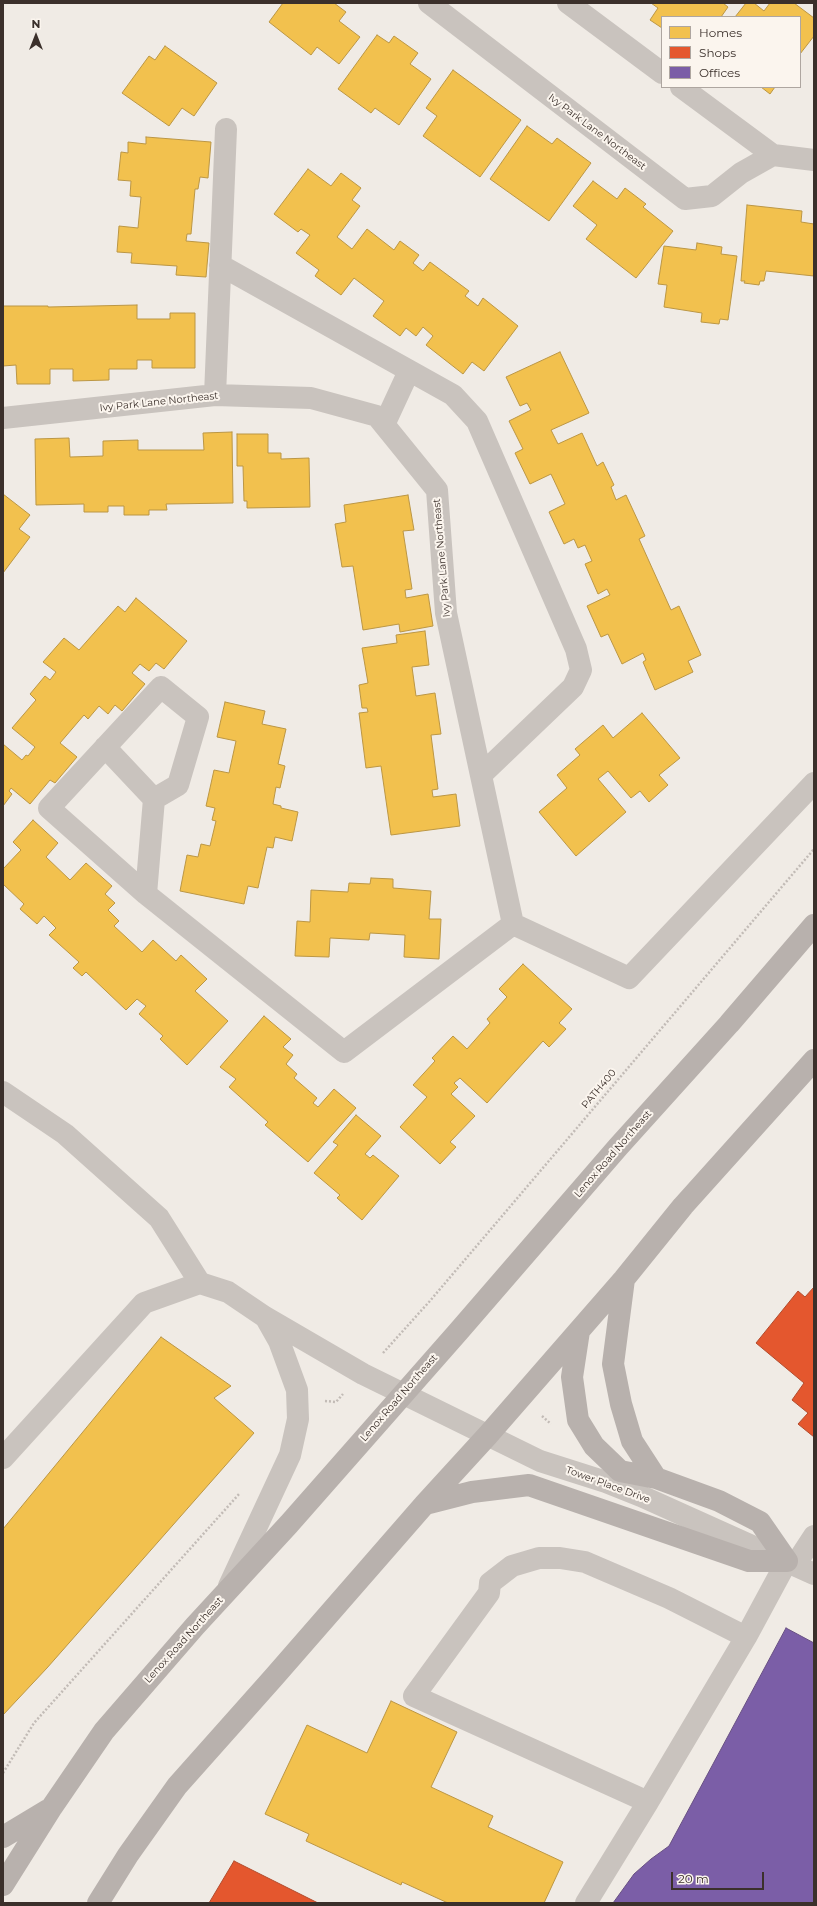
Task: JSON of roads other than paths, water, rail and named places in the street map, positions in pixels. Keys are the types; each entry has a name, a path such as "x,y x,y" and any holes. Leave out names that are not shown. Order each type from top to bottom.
{"main road":[{"name":"Lenox Road Northeast","path":"3,1884 52,1807 104,1731 618,1147 729,1024 814,925"},
{"path":"98,1903 128,1855 176,1786 280,1671 424,1505 488,1435 624,1279 683,1206 814,1060"},
{"path":"624,1279 613,1364 621,1404 632,1441 656,1478"},
{"path":"579,1331 572,1377 578,1420 594,1446 620,1471 656,1478 718,1500 760,1522 799,1567"},
{"path":"424,1505 472,1492 529,1485 749,1561 799,1567"},
{"path":"3,1837 52,1807"}],"street":[{"name":"Ivy Park Lane Northeast","path":"430,3 686,199 712,196 741,174 773,156"},
{"path":"568,3 661,72"},
{"path":"682,88 773,156 814,160"},
{"path":"215,395 226,129"},
{"path":"220,265 453,395 477,421 576,649 581,670 573,687 481,775"},
{"path":"384,425 409,371"},
{"name":"Ivy Park Lane Northeast","path":"3,418 215,395 311,398 377,416 437,490 446,613 513,924"},
{"path":"154,799 178,784 198,717 161,687 49,808 146,894 344,1052 513,924 629,978 814,783"},
{"path":"105,748 154,799 146,894"},
{"path":"3,1092 65,1134 159,1218 200,1283 144,1303 3,1458"},
{"name":"Tower Place Drive","path":"200,1283 228,1292 265,1317 363,1374 540,1461 627,1490 799,1567"},
{"path":"226,1592 290,1455 298,1419 297,1390 279,1342 265,1317"},
{"path":"586,1903 746,1638 799,1567 814,1536"},
{"path":"648,1802 414,1696 489,1593 490,1583 512,1566 539,1558 560,1558 585,1562 669,1598 746,1638"}]}
